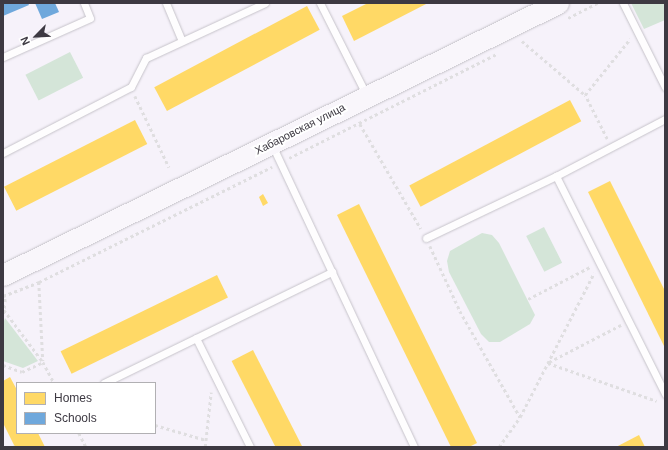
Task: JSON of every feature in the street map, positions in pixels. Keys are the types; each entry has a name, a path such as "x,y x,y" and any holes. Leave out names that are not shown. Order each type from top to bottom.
{"main road":[{"name":"Хабаровская улица","path":"3,275 367,96 560,12"},
{"name":"Хабаровская улица","path":"3,266 24,263 44,256"}],"lane":[{"path":"3,57 90,18 84,3"},
{"path":"166,3 182,41"},
{"path":"3,152 131,87 146,58 265,3"},
{"path":"320,3 367,96"},
{"path":"623,3 665,87"},
{"path":"426,238 556,176 665,119"},
{"path":"271,144 281,162 414,447"},
{"path":"556,176 665,394"},
{"path":"106,382 332,272"},
{"path":"196,338 250,447"}],"path":[{"path":"560,12 598,3"},
{"path":"585,96 637,31"},
{"path":"515,44 529,37"},
{"path":"522,41 585,96 611,147"},
{"path":"53,382 43,362 4,312 5,302 3,296 39,282 360,124 501,52"},
{"path":"131,87 169,167"},
{"path":"360,124 426,238 460,311 520,417"},
{"path":"528,299 599,262"},
{"path":"498,447 520,417 599,262"},
{"path":"39,282 43,362"},
{"path":"548,363 628,321"},
{"path":"3,365 22,372 43,362"},
{"path":"548,363 658,401"},
{"path":"206,447 214,374"},
{"path":"156,425 206,440"},
{"path":"80,434 86,447"}],"green space":[{"path":"631,3 665,3 665,20 644,29"},
{"path":"70,52 83,78 39,101 25,75"},
{"path":"544,227 562,263 544,272 526,236"},
{"path":"482,233 492,235 499,243 535,315 530,324 500,342 489,342 481,334 449,272 447,261 450,251"},
{"path":"5,318 38,361 23,368 3,361 3,324"}],"building: Homes":[{"path":"368,3 428,3 354,41 342,16"},
{"path":"307,6 320,30 167,111 154,87"},
{"path":"570,100 581,121 421,207 409,185"},
{"path":"135,120 147,144 16,211 4,187"},
{"path":"610,181 665,291 665,348 588,192"},
{"path":"263,194 268,203 263,206 259,197"},
{"path":"359,204 477,443 469,447 451,447 337,215"},
{"path":"217,275 228,297 72,374 61,351"},
{"path":"253,350 302,447 275,447 232,361"},
{"path":"10,377 16,388 16,434 38,434 45,447 15,447 3,423 3,381"},
{"path":"639,435 645,447 616,447"}],"building: Schools":[{"path":"3,3 28,3 29,5 3,16"},
{"path":"35,3 55,3 59,12 42,19"}]}
